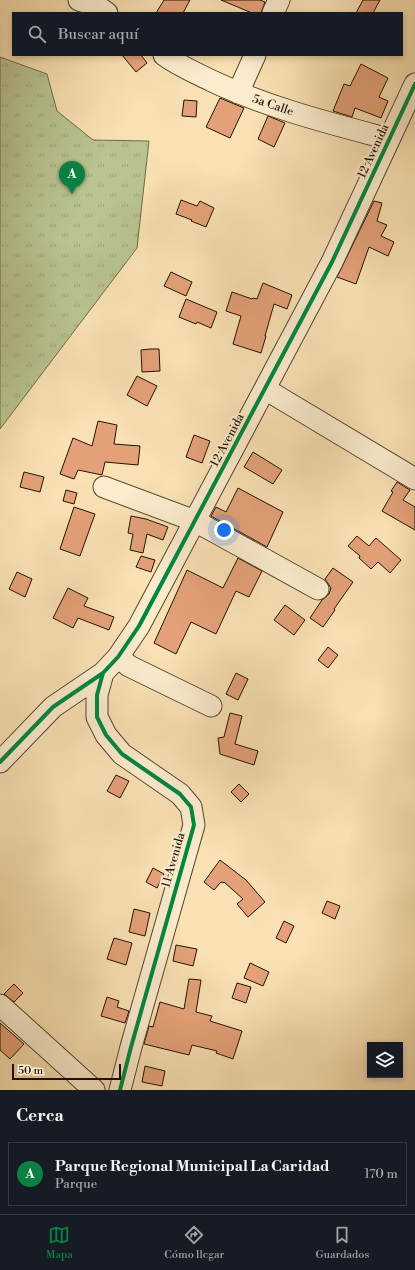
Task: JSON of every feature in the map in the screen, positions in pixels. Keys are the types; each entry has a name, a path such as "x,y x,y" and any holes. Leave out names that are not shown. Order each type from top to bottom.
{"street":[{"path":"273,12 279,0"},
{"name":"5a Calle","path":"165,56 178,65 238,93 286,110 389,139"},
{"path":"238,93 255,56"},
{"name":"12 Avenida","path":"0,762 53,707 77,689 103,673 118,657 139,626 332,262 415,84"},
{"path":"265,388 415,479"},
{"path":"104,487 195,521 318,589"},
{"path":"118,657 129,666 211,706"},
{"name":"11 Avenida","path":"103,673 97,696 97,717 106,735 122,754 180,794 191,807 194,825 120,1090"},
{"path":"0,1005 94,1090"}],"green space":[{"path":"0,57 47,74 57,111 93,140 149,141 137,248 0,429"}],"building":[{"path":"164,0 190,0 184,12 157,12"},
{"path":"221,0 260,0 265,2 261,12 250,12"},
{"path":"363,0 380,0 374,12 357,12"},
{"path":"123,56 142,56 147,63 136,72"},
{"path":"361,64 388,78 379,97 388,101 381,118 355,108 352,117 333,111 344,84 350,86"},
{"path":"220,98 244,108 230,138 206,127"},
{"path":"184,100 197,101 196,117 182,116"},
{"path":"268,116 285,123 274,147 258,139"},
{"path":"181,200 197,206 200,201 214,208 206,227 176,214"},
{"path":"374,201 382,203 377,221 387,225 381,236 394,242 388,256 369,247 356,284 337,277"},
{"path":"171,272 192,282 186,296 164,286"},
{"path":"263,283 292,295 287,309 274,304 261,353 233,344 241,316 226,311 232,292 252,299 257,299"},
{"path":"186,299 217,312 211,328 179,317"},
{"path":"159,349 160,371 142,372 141,350"},
{"path":"137,376 157,386 147,406 127,395"},
{"path":"98,421 117,425 114,444 140,446 138,465 105,462 102,475 78,470 74,479 60,474 73,438 92,446"},
{"path":"194,435 210,441 202,463 186,457"},
{"path":"253,452 282,470 273,484 244,467"},
{"path":"24,472 44,477 40,492 20,487"},
{"path":"397,482 410,490 403,500 415,507 415,530 382,511"},
{"path":"238,488 283,512 267,547 211,516 216,507 226,512"},
{"path":"66,490 77,493 74,504 63,501"},
{"path":"74,507 95,514 80,556 60,549"},
{"path":"131,516 146,519 168,527 163,540 147,534 143,553 130,550 133,534 128,533"},
{"path":"357,536 369,546 376,538 401,560 390,573 378,562 371,569 359,558 360,556 348,546"},
{"path":"141,556 155,560 151,572 136,567"},
{"path":"238,558 262,571 249,597 236,591 216,634 191,622 176,654 154,643 187,570 223,588"},
{"path":"333,568 353,582 323,627 310,618 322,600 329,594 331,588 325,579"},
{"path":"17,572 32,579 25,597 9,589"},
{"path":"68,588 88,598 84,606 114,617 109,630 78,618 73,628 53,618"},
{"path":"285,605 305,620 294,635 274,620"},
{"path":"328,647 338,655 328,668 318,660"},
{"path":"236,673 248,679 238,700 226,694"},
{"path":"230,713 242,716 235,744 258,751 254,765 220,754 218,738 224,737"},
{"path":"116,775 129,781 120,798 107,791"},
{"path":"239,784 249,794 241,802 231,792"},
{"path":"220,860 246,880 265,902 248,917 237,904 243,899 224,882 221,882 214,890 204,882"},
{"path":"153,868 164,874 157,888 146,882"},
{"path":"327,901 340,906 335,919 322,913"},
{"path":"134,909 150,913 145,936 129,932"},
{"path":"284,921 294,926 286,943 276,938"},
{"path":"114,938 132,943 126,965 107,959"},
{"path":"176,945 197,949 193,966 173,961"},
{"path":"250,963 269,972 263,986 244,978"},
{"path":"189,979 201,980 196,1012 212,1016 210,1021 242,1031 233,1059 216,1053 217,1051 192,1045 189,1055 144,1044 149,1026 153,1027 160,1002 184,1009"},
{"path":"237,983 251,987 246,1003 232,998"},
{"path":"14,984 23,993 14,1002 4,994"},
{"path":"107,997 119,1001 117,1007 129,1011 125,1023 101,1016"},
{"path":"0,1023 24,1044 10,1059 0,1050"},
{"path":"145,1066 165,1071 162,1086 142,1082"}],"cycle path":[{"path":"0,762 53,707 103,673 118,657 139,626 332,262 415,84"},
{"path":"103,673 97,695 97,717 106,735 122,754 180,794 191,807 194,825 120,1090"}],"place":[{"name":"Parque Regional Municipal La Caridad","path":"72,194"}]}
